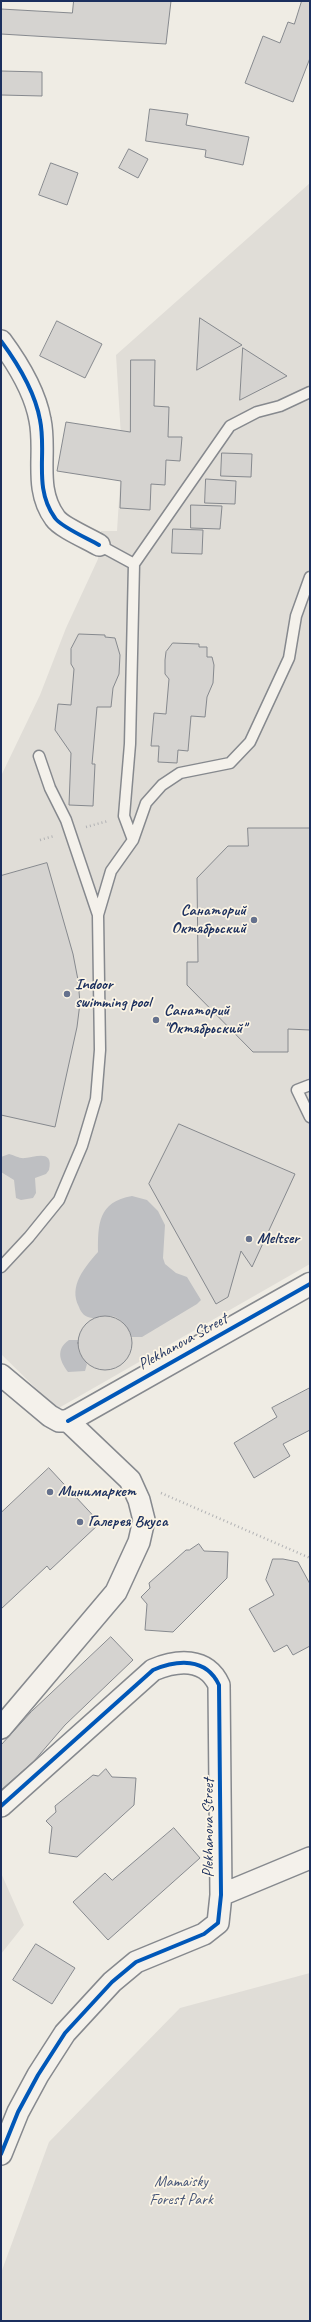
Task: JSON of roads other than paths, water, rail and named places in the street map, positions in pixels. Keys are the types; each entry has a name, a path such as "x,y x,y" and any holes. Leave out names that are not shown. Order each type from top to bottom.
{"street":[{"path":"1,341 35,396 41,422 41,479 47,502 55,520 100,544"},
{"name":"Plekhanova Street","path":"68,1421 310,1284"},
{"path":"1,1375 50,1416 59,1420 68,1421 130,1480 140,1500 144,1520 140,1542 116,1592 1,1728"},
{"name":"Plekhanova Street","path":"1,1806 153,1670 170,1663 189,1662 205,1667 215,1675 219,1685 221,1895 220,1917 218,1923 212,1929 136,1962 112,1982 65,2033 38,2075 18,2112 1,2154"},
{"name":"Plekhanova Street","path":"221,1895 310,1858"}],"lane":[{"path":"133,840 124,816 130,744 134,564 230,426 258,412 280,406 310,392"},
{"path":"100,544 134,564"},
{"path":"98,915 112,871 133,840 146,803 162,785 180,773 230,763 250,742 289,658 296,616 310,577"},
{"path":"1,1267 29,1237 59,1200 82,1146 96,1099 100,1050 98,915 66,820 50,788 39,756"},
{"path":"310,1085 297,1090 310,1117"}],"place":[{"name":"Санаторий Октябрьский","path":"254,920"},
{"name":"Indoor swimming pool","path":"67,994"},
{"name":"Санаторий \"Октябрьский\"","path":"156,1020"},
{"name":"Meltser","path":"249,1239"},
{"name":"Минимаркет","path":"50,1492"},
{"name":"Галерея Вкуса","path":"80,1522"}],"park label":[{"name":"Mamaisky Forest Park","path":"181,2191"}]}
